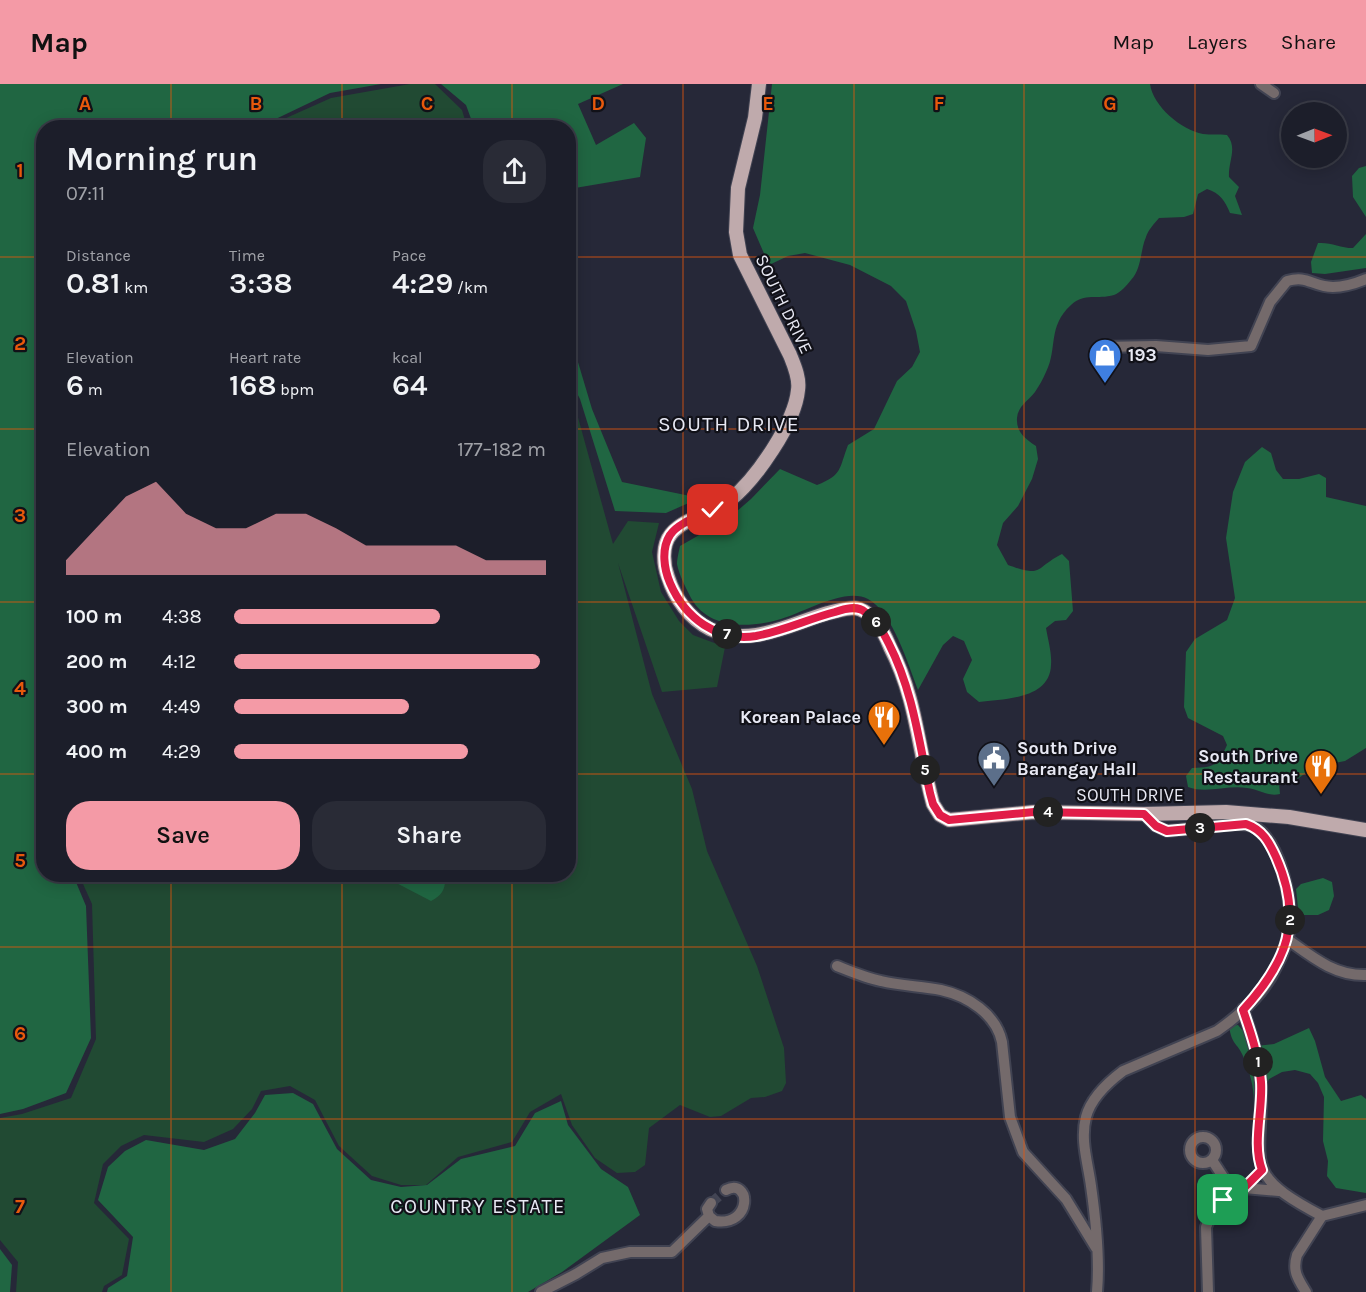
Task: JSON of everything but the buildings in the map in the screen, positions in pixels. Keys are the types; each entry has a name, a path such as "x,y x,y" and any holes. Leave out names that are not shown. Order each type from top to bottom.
{"main road":[{"name":"SOUTH DRIVE","path":"759,84 755,118 738,188 736,232 740,255 790,355 799,387 778,443 751,479 729,501 680,526 672,533 664,549 667,575 674,591 690,615 716,631 732,636 755,636 778,631 839,610 854,608 863,610 875,620 883,632 901,669 912,703 933,804 940,815 949,820 1034,812 1245,813 1313,821 1366,831"}],"street":[{"path":"1261,84 1274,93"},
{"path":"1100,347 1156,346 1208,351 1251,345 1270,302 1287,281 1308,279 1331,287 1366,279"},
{"path":"1096,1292 1098,1252 1089,1172 1083,1143 1086,1116 1093,1100 1123,1071 1217,1031 1243,1010 1269,981 1287,939 1290,908 1284,879 1272,847 1257,828 1246,824 1167,831 1156,826 1144,814"},
{"path":"1287,939 1338,972 1366,975"},
{"path":"837,966 881,981 943,991 975,1006 994,1021 1000,1031 1002,1042 1010,1117 1023,1152 1066,1199 1098,1252"},
{"path":"1243,1010 1257,1058 1261,1083 1258,1151 1262,1170 1279,1191 1322,1216"},
{"path":"1212,1160 1233,1192"},
{"path":"1244,1188 1262,1170"},
{"path":"711,1203 707,1209 709,1216 715,1221 724,1222 734,1218 742,1211 745,1202 742,1192 734,1187 726,1190"},
{"path":"1208,1292 1206,1238 1208,1219 1217,1206 1233,1192 1244,1188 1279,1191"},
{"path":"1306,1292 1297,1278 1295,1262 1297,1255 1322,1216 1366,1205"},
{"path":"541,1292 602,1258 630,1252 672,1252 709,1216"}],"green space":[{"path":"0,84 381,84 330,93 274,120 36,120 36,882 76,882 86,906 91,1038 66,1093 23,1109 0,1114"},
{"path":"410,84 435,84 462,110 465,120 282,120 331,98"},
{"path":"441,84 623,84 578,104 596,145 634,123 646,138 640,177 576,188 576,120 471,120 466,105"},
{"path":"772,84 1150,84 1156,101 1177,122 1195,132 1227,135 1230,140 1232,150 1229,177 1239,187 1235,196 1242,215 1230,213 1222,198 1207,189 1198,194 1193,214 1184,217 1159,218 1147,234 1135,275 1119,293 1102,297 1086,297 1076,301 1064,313 1056,330 1050,363 1045,375 1018,414 1017,423 1020,431 1036,446 1038,459 1032,479 1018,506 1003,523 997,545 1008,565 1028,571 1038,570 1062,554 1069,561 1073,611 1066,620 1055,621 1046,628 1051,665 1049,676 1035,691 1013,698 979,702 967,692 963,679 972,660 964,641 953,636 943,645 918,690 892,627 885,615 868,599 859,596 836,598 769,622 731,624 708,616 699,608 691,598 679,573 677,564 680,546 729,518 780,469 817,485 832,478 839,470 848,445 874,429 897,381 912,367 920,352 906,301 891,286 850,265 805,253 788,256 769,265 753,228 760,195"},
{"path":"1366,166 1366,217 1353,197 1352,176 1359,168"},
{"path":"1366,234 1366,268 1325,274 1312,273 1311,262 1318,243 1353,248"},
{"path":"576,355 592,409 622,482 700,498 666,513 615,511 576,391"},
{"path":"576,410 613,544 628,521 659,523 652,552 661,592 679,621 693,635 725,647 717,687 662,692 618,563 652,694 692,789 707,851 757,966 784,1048 786,1083 782,1091 765,1097 751,1098 721,1116 710,1117 680,1105 649,1128 645,1165 635,1172 617,1173 595,1158 572,1125 561,1094 530,1112 512,1142 458,1157 426,1185 401,1185 372,1176 339,1146 315,1100 290,1086 261,1091 252,1109 233,1129 204,1142 144,1135 121,1146 103,1164 94,1203 129,1239 122,1275 104,1286 102,1292 16,1292 18,1262 0,1240 0,1118 22,1114 71,1098 96,1039 92,904 82,882 576,882"},
{"path":"1262,447 1271,453 1276,470 1283,479 1299,479 1319,474 1326,478 1326,497 1366,506 1366,748 1345,761 1314,767 1296,780 1279,783 1280,794 1239,787 1195,789 1188,787 1186,776 1192,768 1210,766 1217,762 1227,745 1223,736 1188,718 1184,707 1186,652 1195,639 1227,620 1235,598 1226,538 1233,492 1245,462"},
{"path":"1323,878 1332,882 1334,896 1329,910 1318,915 1304,915 1298,908 1296,889 1301,884"},
{"path":"394,882 445,882 441,894 431,901"},
{"path":"1238,1025 1256,1046 1274,1044 1309,1028 1325,1077 1341,1101 1361,1095 1366,1099 1366,1193 1336,1188 1327,1176 1328,1161 1323,1141 1324,1097 1318,1083 1310,1074 1295,1070 1282,1072 1269,1079 1262,1095 1254,1104 1248,1068 1230,1032 1229,1026"},
{"path":"293,1093 313,1104 337,1149 371,1180 401,1187 427,1185 461,1159 515,1146 535,1113 561,1101 568,1125 601,1169 628,1187 640,1215 562,1272 528,1292 107,1292 108,1288 127,1276 133,1237 98,1200 108,1167 125,1151 146,1140 204,1150 235,1139 255,1113 265,1095"},
{"path":"0,1249 12,1265 10,1292 0,1292"}],"tunnel":[{"path":"711,1203 726,1190"}],"place":[{"name":"193","path":"1105,384"},
{"name":"Korean Palace","path":"884,746"},
{"name":"South Drive Barangay Hall","path":"994,787"},
{"name":"South Drive Restaurant","path":"1321,795"}],"district":[{"name":"SOUTH DRIVE","path":"729,424"},
{"name":"COUNTRY ESTATE","path":"478,1206"}],"route":[{"path":"713,510 680,526 672,533 664,549 667,575 682,605 702,624 732,636 755,636 778,631 839,610 854,608 863,610 875,620 883,632 901,669 912,703 930,793 933,804 940,815 949,820 963,820 1034,812 1144,814 1161,830 1173,831 1246,824 1257,828 1265,836 1272,847 1284,879 1290,908 1290,924 1282,953 1269,981 1243,1010 1257,1058 1261,1083 1258,1151 1262,1170 1244,1188 1229,1194 1223,1200"}]}
